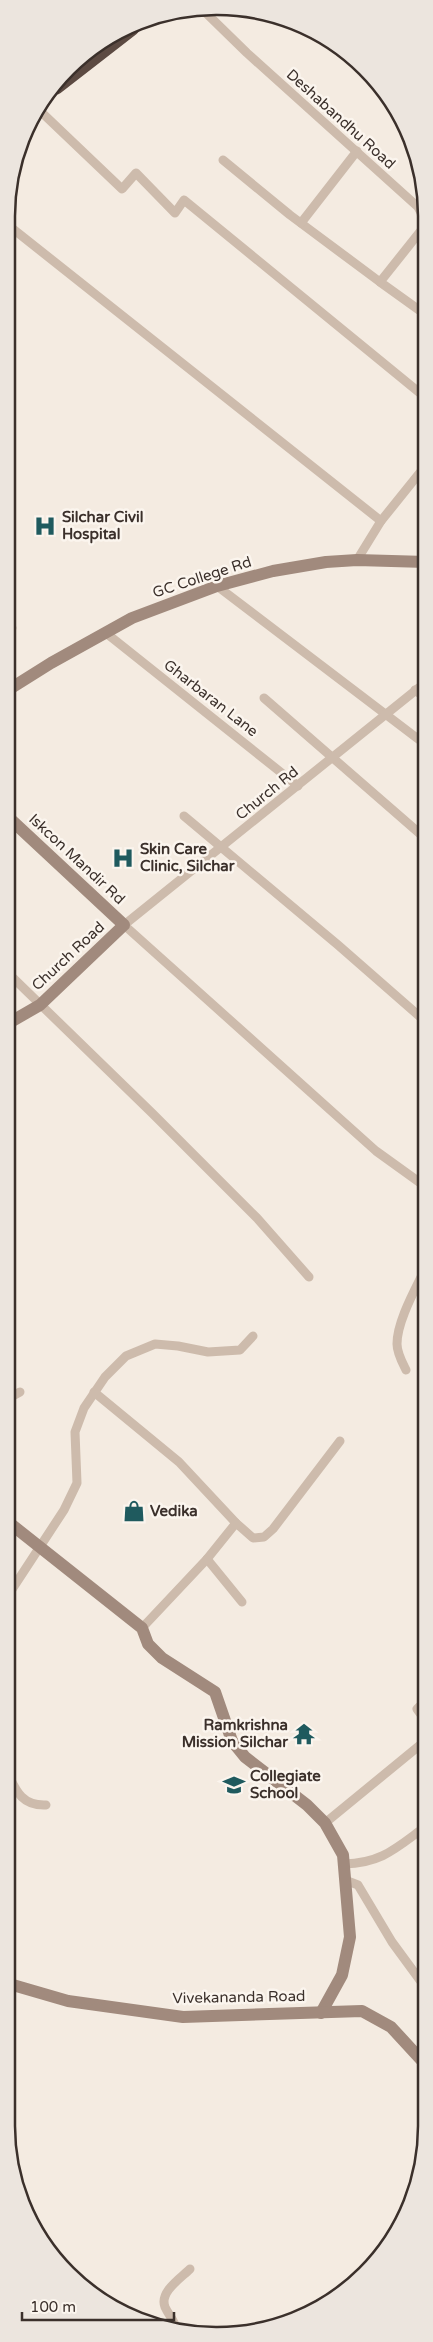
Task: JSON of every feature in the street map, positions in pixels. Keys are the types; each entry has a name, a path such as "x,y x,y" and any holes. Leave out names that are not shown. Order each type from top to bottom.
{"highway":[{"path":"82,67 104,50"}],"main road":[{"name":"GC College Rd","path":"15,685 51,662 132,618 217,586 273,571 357,560 418,562"},
{"name":"Iskcon Mandir Rd","path":"15,823 124,925"},
{"name":"Church Road","path":"15,1019 40,1005 124,925"},
{"path":"15,1528 142,1628 148,1644 162,1658 215,1692 232,1741 245,1757 307,1805 325,1824 343,1855 350,1936 342,1975 321,2013"},
{"name":"Vivekananda Road","path":"15,1986 68,2001 183,2017 362,2011 391,2027 418,2056"}],"street":[{"name":"Deshabandhu Road","path":"208,15 247,53 418,207"},
{"path":"43,114 122,189 136,173 175,213 184,200 418,391"},
{"path":"301,223 357,151"},
{"path":"223,160 301,223 418,309"},
{"path":"15,231 381,521"},
{"name":"Deshabandhu Road","path":"380,282 418,235"},
{"path":"357,560 381,521 418,475"},
{"path":"217,586 418,739"},
{"name":"Gharbaran Lane","path":"106,632 298,786"},
{"name":"Church Rd","path":"124,925 220,847 268,812 418,688"},
{"path":"264,698 418,832"},
{"path":"184,816 418,1015"},
{"path":"124,925 376,1151 418,1181"},
{"path":"15,980 160,1120 257,1218 309,1277"},
{"path":"406,1370 397,1344 400,1328 418,1285"},
{"path":"15,1585 64,1510 77,1483 75,1432 84,1408 105,1377 126,1356 155,1344 208,1352 240,1350 253,1336"},
{"path":"15,1395 20,1392"},
{"path":"94,1392 179,1462 236,1523 253,1538 264,1537 273,1529 340,1441"},
{"path":"142,1628 207,1559 236,1523"},
{"path":"207,1559 242,1602"},
{"path":"325,1824 418,1747"},
{"path":"15,1789 33,1805 46,1805"},
{"path":"344,1864 364,1864 376,1859 418,1832"},
{"path":"345,1880 358,1885 388,1936 418,1977"},
{"path":"173,2322 163,2299 167,2292 190,2269"}],"place":[{"name":"Silchar Civil Hospital","path":"45,526"},
{"name":"Skin Care Clinic, Silchar","path":"123,858"},
{"name":"Vedika","path":"134,1511"},
{"name":"Ramkrishna Mission Silchar","path":"304,1734"},
{"name":"Collegiate School","path":"234,1785"}]}
